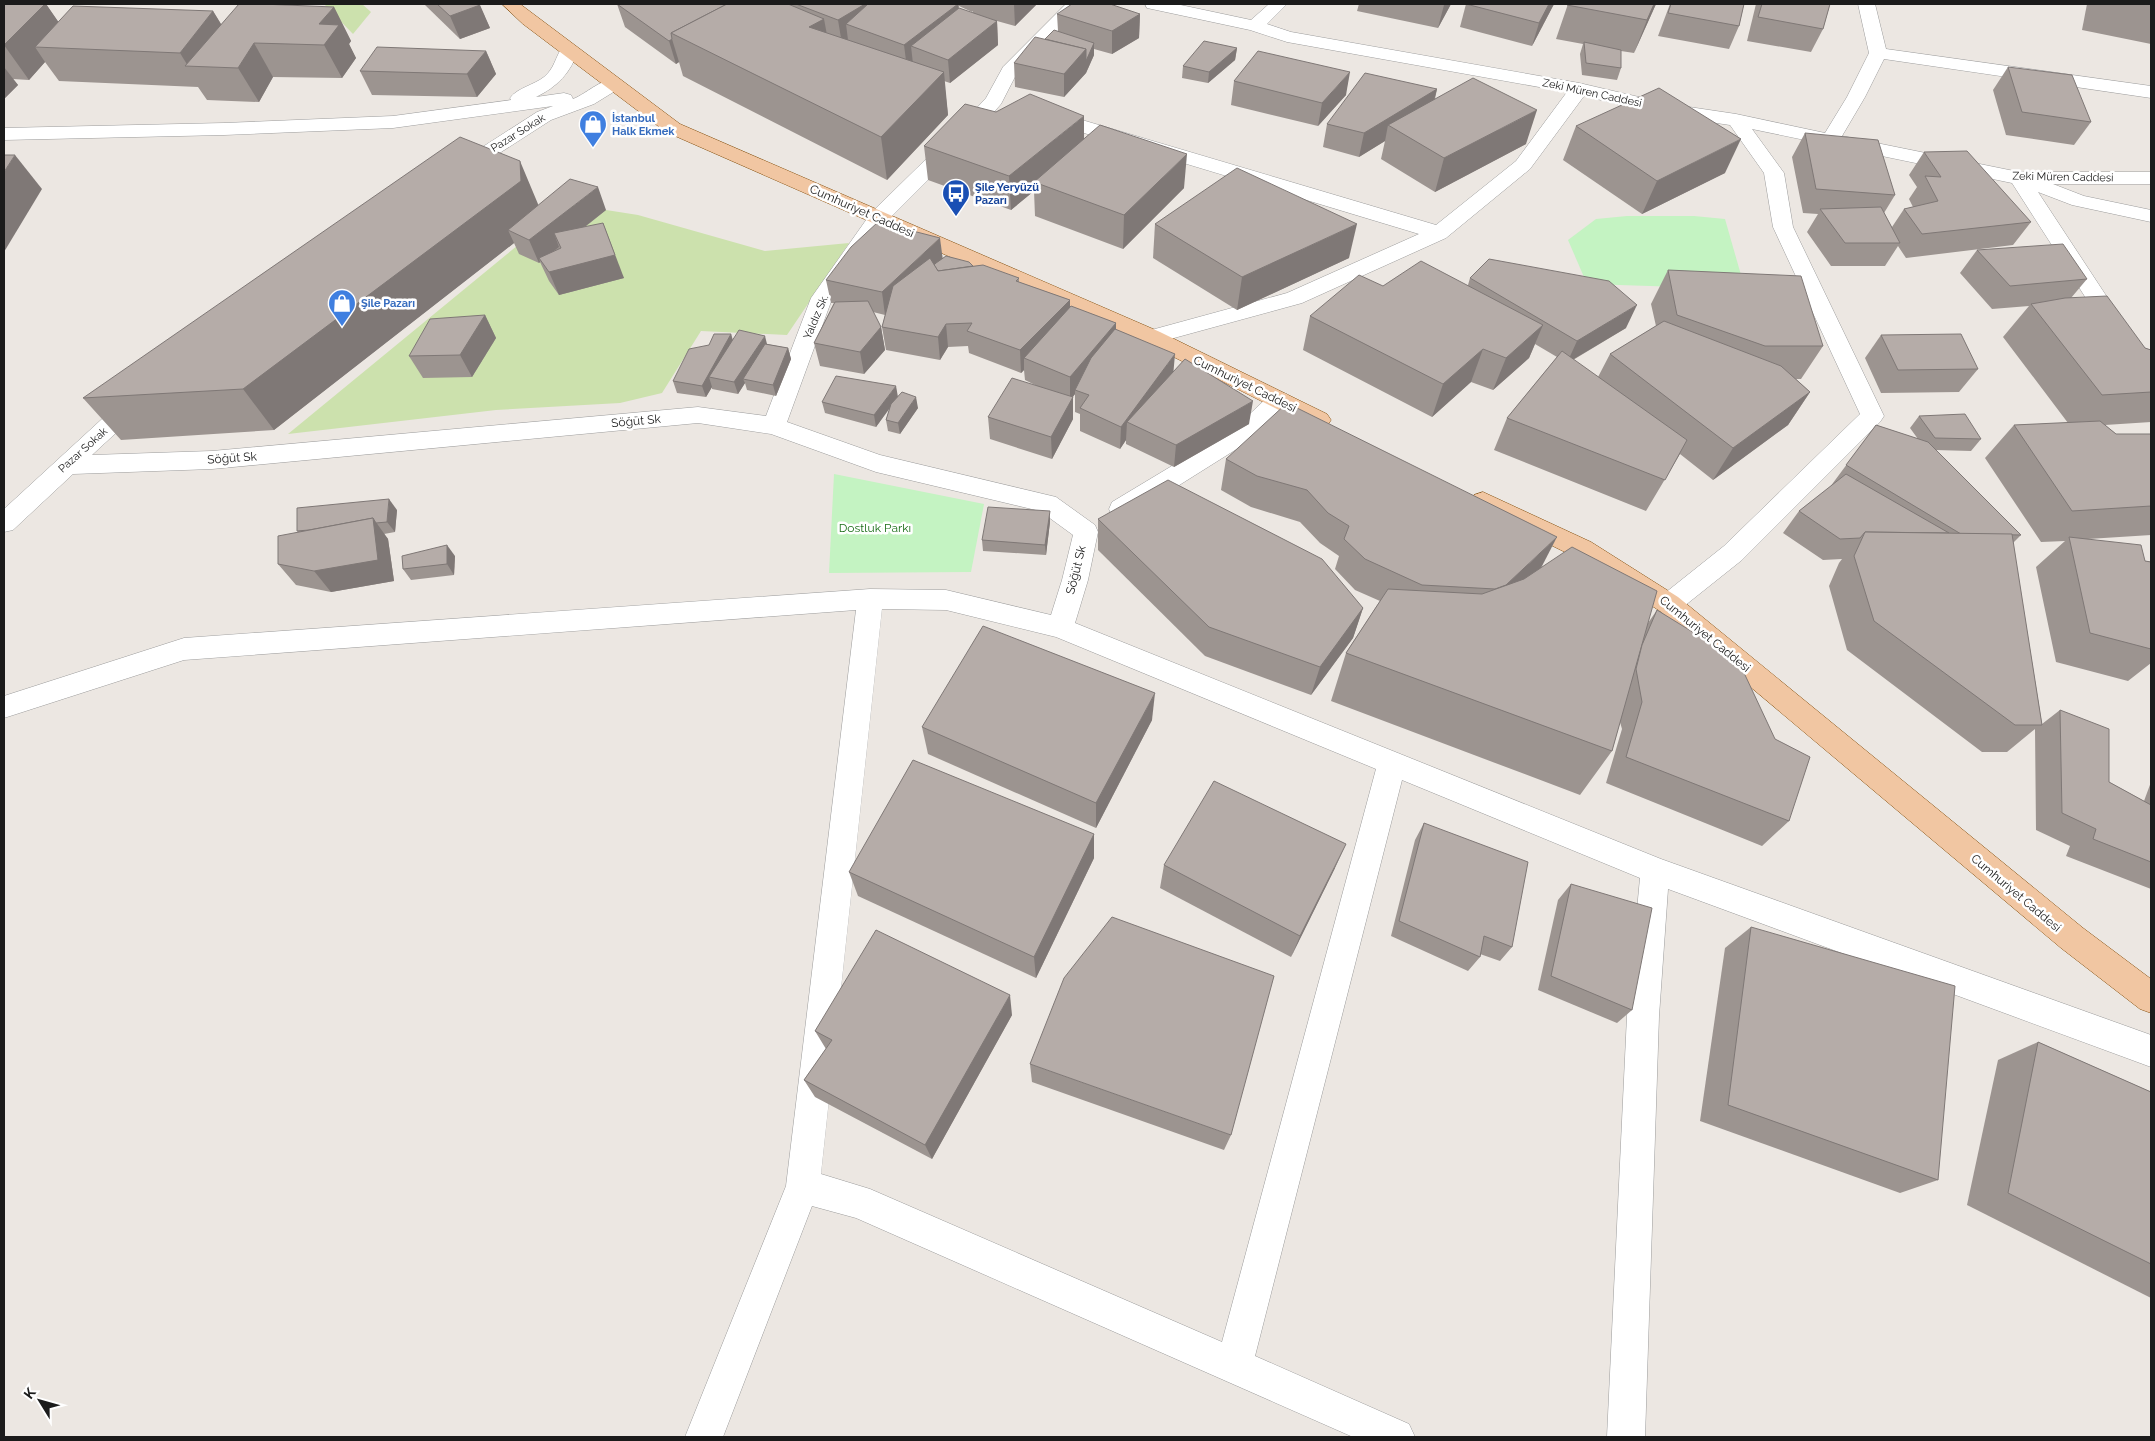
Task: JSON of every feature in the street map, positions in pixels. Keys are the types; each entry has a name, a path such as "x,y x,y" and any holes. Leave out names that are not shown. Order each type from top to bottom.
{"main road":[{"name":"Cumhuriyet Caddesi","path":"510,4 673,128 1152,337 1342,431"},
{"name":"Cumhuriyet Caddesi","path":"1466,492 1582,549 1670,604 2072,938 2151,998"}],"street":[{"name":"Yaldız Sk.","path":"774,426 822,298 878,218 994,100 1010,71 1076,4"},
{"name":"Zeki Müren Caddesi","path":"1153,4 1255,26 1287,37 1579,89 1669,110 1736,120 1830,138 2019,178 2151,178"},
{"path":"1255,26 1279,4"},
{"path":"1830,138 1856,97 1878,53 1866,4"},
{"path":"499,106 546,86 566,65 569,50"},
{"path":"1878,53 2151,92"},
{"path":"4,134 224,129 393,122 499,106 568,99 613,84"},
{"name":"Pazar Sokak","path":"446,179 544,116 587,100 613,84"},
{"path":"1152,337 1294,298 1439,233 1523,165 1579,89"},
{"path":"994,100 1013,106"},
{"path":"1032,111 1439,233"},
{"path":"1670,604 1733,553 1872,416 1783,227 1774,173 1736,120"},
{"path":"2019,178 2079,201 2151,216"},
{"path":"2019,178 2151,381"},
{"name":"Pazar Sokak","path":"5,524 147,392"},
{"path":"1086,532 1243,434 1279,400"},
{"name":"Söğüt Sk","path":"67,465 212,460 698,415 774,426 876,463 1047,504 1086,532 1075,580 1060,628"},
{"path":"704,1437 803,1186 870,599"},
{"path":"4,707 184,649 870,599 946,600 1060,628 1655,870 2151,1050"},
{"path":"1234,1366 1392,763"},
{"path":"1626,1437 1643,1016 1655,870"},
{"path":"803,1186 858,1201 1396,1437"}],"green space":[{"path":"324,4 362,4 371,12 353,34"},
{"path":"568,204 638,215 765,251 849,243 787,335 701,331 662,393 620,403 496,410 288,434"},
{"path":"1627,216 1694,216 1725,219 1745,289 1587,284 1568,240 1596,219"},
{"name":"Dostluk Parkı","path":"834,474 984,504 971,572 829,573"}],"building":[{"path":"4,4 45,4 4,45"},
{"path":"239,4 334,7 319,24 339,25 324,45 254,43 238,68 185,66"},
{"path":"437,4 479,4 480,5 450,16"},
{"path":"617,4 727,4 671,33 672,39 669,41"},
{"path":"727,4 788,4 824,19 809,27 944,72 881,137 671,33"},
{"path":"796,4 865,4 838,20"},
{"path":"868,4 958,4 904,45 846,24"},
{"path":"1072,4 1110,4 1140,14 1112,31 1057,14"},
{"path":"1466,4 1549,4 1539,23"},
{"path":"1568,4 1654,4 1647,20"},
{"path":"1671,4 1744,4 1739,26 1668,13"},
{"path":"1762,4 1830,4 1823,29 1758,17"},
{"path":"73,6 213,11 180,53 35,47"},
{"path":"959,8 997,21 948,60 911,46"},
{"path":"1054,30 1094,43 1086,61 1086,49 1045,39"},
{"path":"1035,37 1086,49 1064,74 1014,63"},
{"path":"1204,41 1237,48 1209,72 1183,66"},
{"path":"1584,42 1621,50 1621,68 1586,63"},
{"path":"377,47 486,51 467,74 360,71"},
{"path":"1258,51 1350,72 1322,103 1234,81"},
{"path":"2008,67 2072,75 2091,122 2022,112"},
{"path":"1365,73 1437,89 1364,133 1327,124"},
{"path":"1473,78 1537,110 1444,158 1388,125"},
{"path":"1659,88 1741,139 1657,181 1576,126"},
{"path":"1030,94 1084,116 1009,176 924,146 965,104 996,112"},
{"path":"1100,125 1187,154 1124,215 1034,182"},
{"path":"1805,133 1878,140 1895,195 1816,189"},
{"path":"460,137 520,161 521,181 243,389 83,398"},
{"path":"1967,151 2031,222 1922,234 1904,209 1938,201 1925,176 1941,177 1924,152"},
{"path":"4,155 15,155 4,172"},
{"path":"1237,168 1357,224 1242,277 1155,224"},
{"path":"570,179 598,187 529,240 508,230"},
{"path":"1881,207 1900,243 1845,243 1820,209"},
{"path":"878,222 940,238 882,292 826,280 851,247"},
{"path":"603,223 615,255 549,272 539,258 561,248 554,233"},
{"path":"2063,244 2087,279 2010,286 1977,250"},
{"path":"946,256 969,262 973,266 938,271 934,265"},
{"path":"930,258 938,271 983,265 1019,278 1016,281 1070,300 1020,350 967,331 972,323 946,324 938,337 882,327 893,286"},
{"path":"1489,259 1609,281 1637,305 1577,341 1470,278"},
{"path":"1421,261 1543,325 1506,358 1483,349 1443,384 1310,316 1359,275 1383,286"},
{"path":"1668,270 1801,276 1823,346 1765,346 1677,315"},
{"path":"2107,296 2145,348 2151,350 2151,392 2102,395 2031,304 2065,298"},
{"path":"868,301 881,327 860,352 814,343 835,302"},
{"path":"1071,306 1116,323 1070,377 1024,358"},
{"path":"485,315 460,355 409,356 430,319"},
{"path":"1664,321 1781,366 1810,392 1733,448 1610,354"},
{"path":"1115,329 1175,354 1121,427 1080,408 1089,395 1075,390 1091,358"},
{"path":"739,330 765,336 734,382 709,377"},
{"path":"714,334 731,334 702,386 673,381 689,349 709,345"},
{"path":"1961,334 1978,369 1898,370 1881,335"},
{"path":"765,344 788,348 773,385 743,379"},
{"path":"1562,351 1687,440 1665,480 1507,418"},
{"path":"1185,359 1253,401 1176,445 1127,422"},
{"path":"836,376 896,386 874,415 822,402"},
{"path":"1012,378 1073,397 1051,437 988,417"},
{"path":"902,392 916,397 898,423 886,420 891,404"},
{"path":"1287,403 1557,537 1506,585 1495,589 1422,585 1365,559 1344,539 1349,526 1328,513 1307,490 1257,476 1226,459"},
{"path":"1965,414 1981,439 1935,438 1919,416"},
{"path":"2100,421 2116,434 2151,434 2151,506 2072,511 2014,425"},
{"path":"1876,425 1928,442 2021,535 1961,534 1846,465"},
{"path":"1846,474 1949,533 1865,532 1860,538 1840,539 1799,511"},
{"path":"1168,480 1322,559 1363,608 1320,667 1209,627 1098,519"},
{"path":"389,499 387,522 376,523 373,518 297,531 297,508"},
{"path":"988,507 1050,511 1045,545 982,540"},
{"path":"373,518 378,560 314,571 278,564 278,536"},
{"path":"1865,532 2012,534 2042,725 2015,725 1874,621 1854,556"},
{"path":"2069,537 2141,545 2145,561 2151,562 2151,649 2090,633"},
{"path":"447,545 447,564 403,569 402,556"},
{"path":"1572,547 1657,591 1612,751 1346,653 1388,589 1482,594 1524,579"},
{"path":"1657,610 1738,660 1775,739 1810,757 1789,821 1626,757 1642,702 1636,669 1642,645"},
{"path":"983,626 1155,693 1096,803 922,727"},
{"path":"2060,710 2109,729 2109,782 2151,805 2151,862 2093,839 2096,829 2062,813"},
{"path":"913,760 1094,834 1034,957 849,872"},
{"path":"1214,781 1346,844 1300,936 1164,865"},
{"path":"1424,823 1528,862 1512,947 1484,936 1480,957 1399,921"},
{"path":"1571,884 1652,908 1632,1010 1551,976"},
{"path":"1112,917 1274,976 1231,1135 1030,1064 1064,978"},
{"path":"1751,927 1955,986 1938,1180 1728,1105"},
{"path":"876,930 1010,995 925,1145 804,1080 832,1040 815,1031"},
{"path":"2038,1042 2151,1092 2151,1264 2008,1193"}],"place":[{"name":"İstanbul Halk Ekmek","path":"593,148"},
{"name":"Şile Yeryüzü Pazarı","path":"956,217"},
{"name":"Şile Pazarı","path":"342,327"}]}
